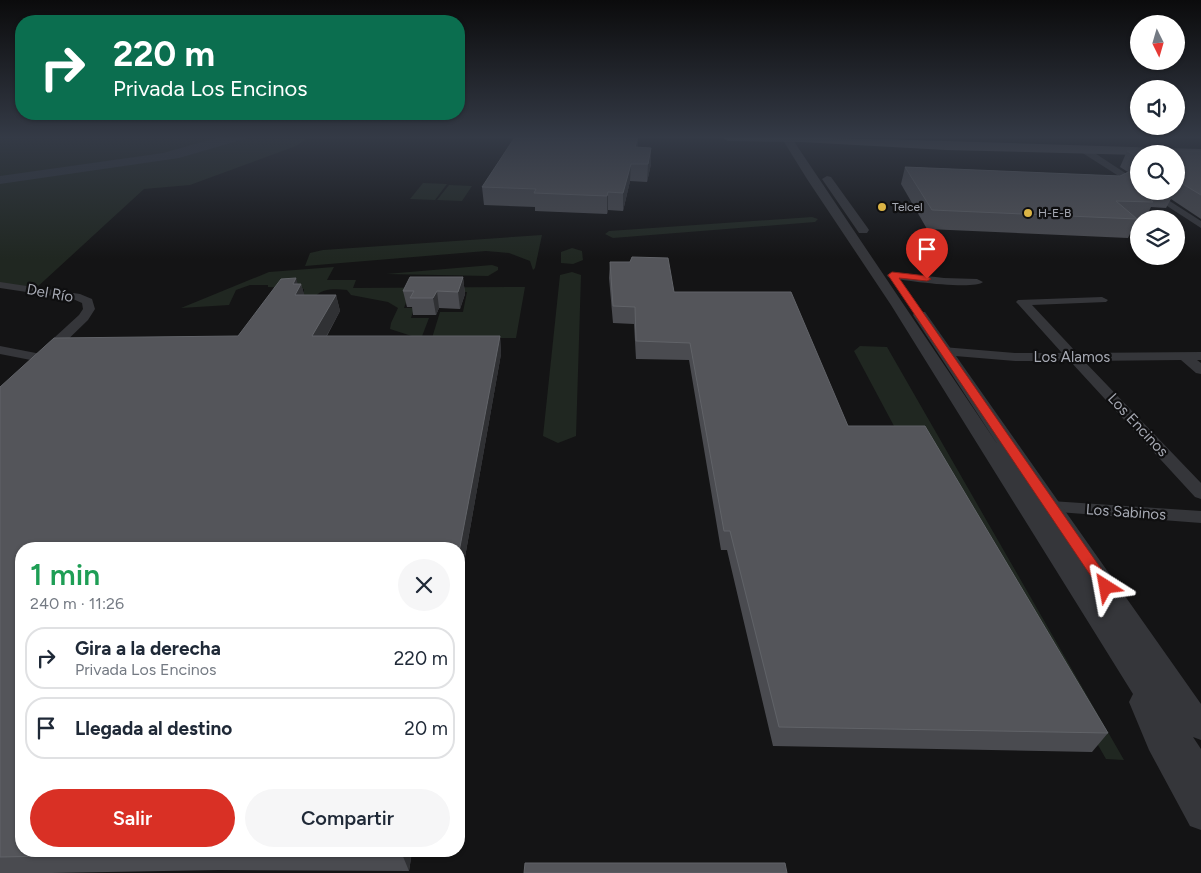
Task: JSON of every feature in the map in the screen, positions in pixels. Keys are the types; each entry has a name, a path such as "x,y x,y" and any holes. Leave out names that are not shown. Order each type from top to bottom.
{"street":[{"path":"812,178 908,321 1201,775"},
{"path":"826,178 1201,727"},
{"path":"1162,200 1201,225"},
{"path":"852,237 875,258 883,262 881,258"},
{"path":"892,275 944,281 977,282"},
{"name":"Del Río","path":"0,285 76,296 88,301 88,309 84,317 28,371"},
{"name":"Los Encinos","path":"1102,300 1022,302 1201,493"},
{"path":"0,350 41,358"},
{"name":"Los Alamos","path":"944,351 1015,357 1201,356"},
{"path":"1185,357 1201,370"},
{"name":"Los Sabinos","path":"1051,507 1201,517"},
{"path":"1126,659 1160,740 1201,815"}],"shaded area":[{"path":"0,178 210,178 190,185 144,189 34,290 0,285"},
{"path":"0,178 43,178 0,184"},
{"path":"423,183 447,184 435,200 410,199"},
{"path":"449,185 472,186 462,201 437,200"},
{"path":"812,217 818,219 815,222 613,238 605,234 609,231"},
{"path":"542,235 533,270 530,261 509,253 486,251 305,266 310,253 323,250"},
{"path":"572,248 582,251 583,260 573,264 561,263 561,252"},
{"path":"492,265 498,267 498,270 488,276 386,274"},
{"path":"334,267 327,280 356,280 353,288 525,287 516,338 432,338 440,312 463,312 467,292 410,292 404,308 414,308 411,318 429,318 421,339 390,329 398,308 388,302 351,295 347,290 330,290 321,292 315,297 303,297 304,289 250,285 236,290 229,305 181,308 269,272"},
{"path":"572,272 581,275 576,436 558,443 543,436 560,275"},
{"path":"860,346 887,347 1124,760 1106,759 923,441 902,441 854,351"}],"building":[{"path":"488,178 627,178 623,193 608,192 607,196 534,193 536,189 482,187"},
{"path":"912,178 1130,178 1130,200 1151,200 1153,202 1116,201 1130,213 1130,219 932,210"},
{"path":"1185,178 1201,178 1201,195 1185,185"},
{"path":"632,257 668,258 674,292 791,292 848,426 925,426 1108,733 779,727 730,531 724,531 690,343 636,341 635,307 613,306 610,262 630,262"},
{"path":"410,277 463,277 458,292 437,291 433,298 410,298 414,291 403,291"},
{"path":"296,278 293,284 301,284 295,295 336,295 312,336 500,336 461,542 15,542 15,857 0,857 0,387 54,338 238,336 281,279"},
{"path":"525,863 785,863 787,873 524,873"}],"place":[{"name":"Telcel","path":"882,207"},
{"name":"H-E-B","path":"1028,213"}],"route":[{"path":"927,279 892,275 1106,587"}]}
